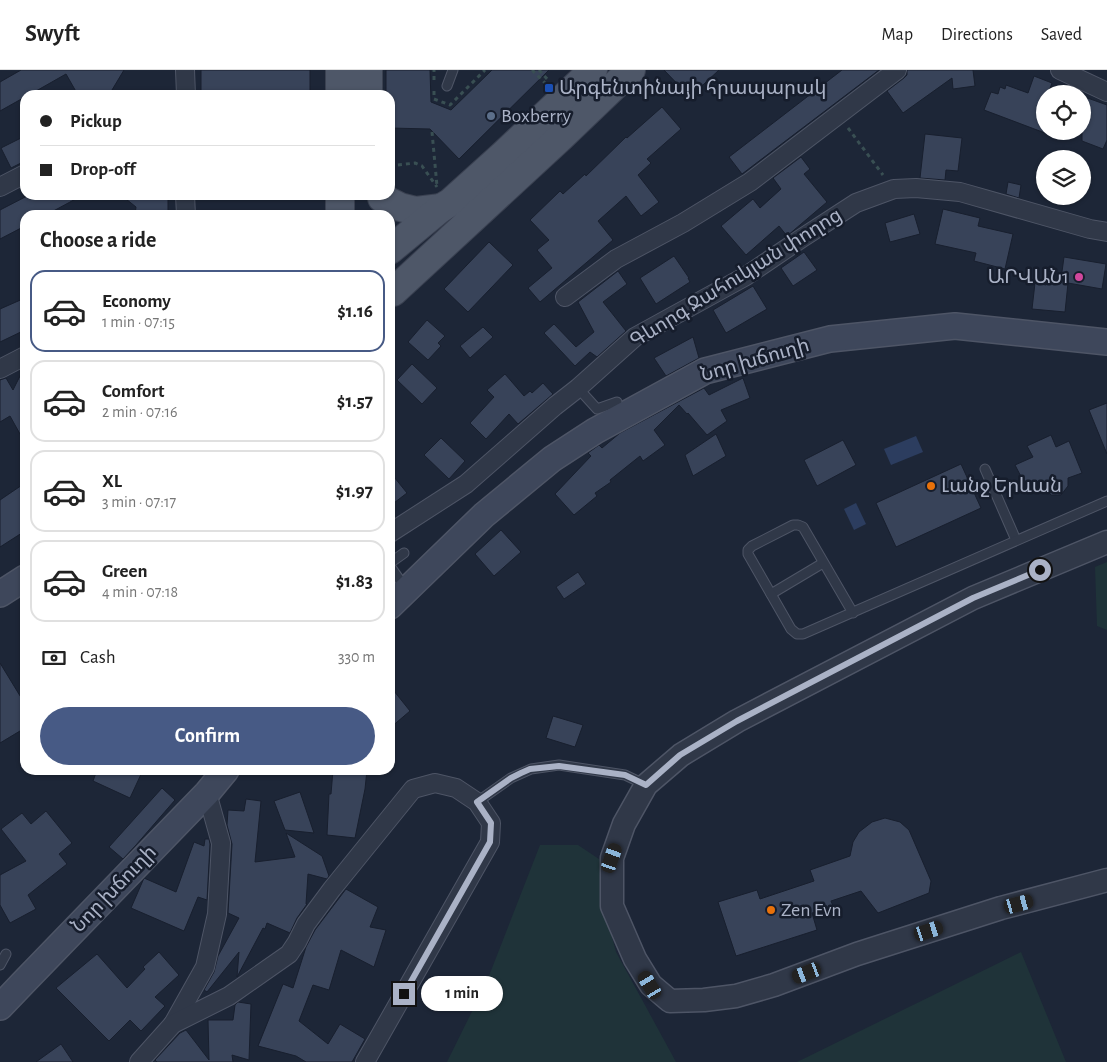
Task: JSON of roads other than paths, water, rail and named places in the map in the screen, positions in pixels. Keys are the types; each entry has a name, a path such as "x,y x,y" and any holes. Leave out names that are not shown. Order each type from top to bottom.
{"main road":[{"path":"340,70 340,90"},
{"path":"368,70 368,90"},
{"path":"395,216 441,208 451,202 593,70"},
{"path":"395,289 561,137 630,70"},
{"path":"395,211 400,207 416,211 441,208"},
{"path":"395,227 423,265"},
{"name":"Նոր խճուղի","path":"398,598 484,515 552,459 594,431 705,371 830,339 955,326 1107,342"},
{"path":"0,594 20,581"},
{"name":"Նոր խճուղի","path":"0,1007 207,793 222,775"}],"street":[{"path":"185,70 186,90"},
{"path":"565,297 616,259 683,223 750,182 897,70"},
{"path":"1060,70 1107,92"},
{"path":"0,187 20,177"},
{"name":"Գևորգ Ջահուկյան փողոց","path":"395,530 466,484 578,388 635,336 746,276 856,203 894,189 916,188 960,192 1090,229 1107,232"},
{"path":"0,369 20,359"},
{"path":"1107,542 973,598 746,717 680,755 646,785 624,824 612,858 612,906 635,959 650,985 670,1001 704,1000 736,996 774,985 856,954 983,914 1107,880"},
{"path":"173,1024 229,996 288,954 297,942 306,924 332,889 413,789 435,783 456,788 477,802 491,823 490,842 365,1062"},
{"path":"139,1062 173,1024 206,967 216,914 221,843 207,793"}],"lane":[{"path":"447,86 453,70"},
{"path":"578,388 597,409 617,402"},
{"path":"986,469 1016,540"},
{"path":"852,613 803,527 793,525 752,546 748,550 748,554 791,629 797,634 803,634 852,613 1016,540 1107,501"},
{"path":"395,561 404,553"},
{"path":"771,594 823,563"},
{"path":"395,586 398,598"},
{"path":"477,802 511,778 530,769 559,766 625,775 646,785"},
{"path":"0,964 6,954"}],"water":[{"path":"916,436 923,452 891,465 884,449"},
{"path":"856,503 866,524 854,530 844,509"}],"place":[{"name":"Արգենտինայի հրապարակ","path":"549,88"},
{"name":"Boxberry","path":"491,116"},
{"name":"ԱՐՎԱՆ1","path":"1079,277"},
{"name":"Լանջ Երևան","path":"931,486"},
{"name":"Zen Evn","path":"771,910"}]}
